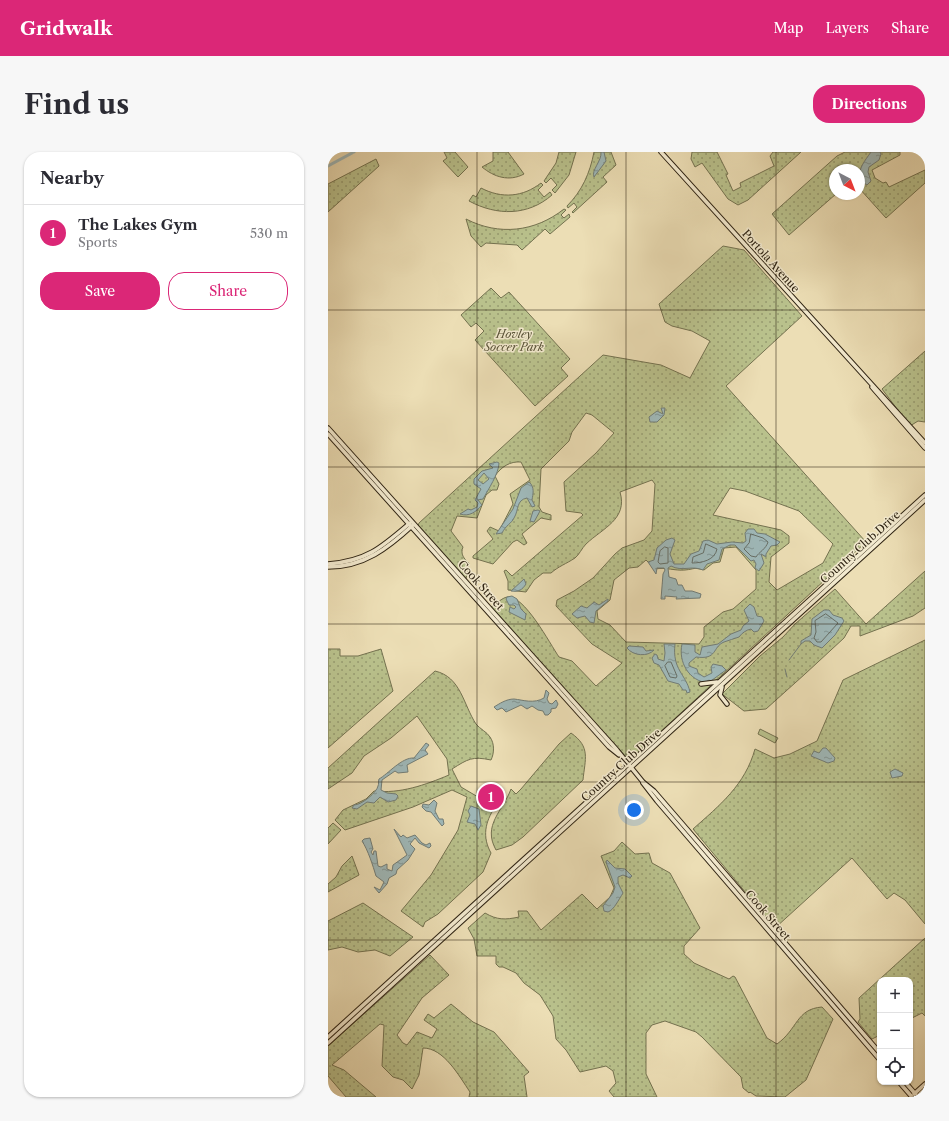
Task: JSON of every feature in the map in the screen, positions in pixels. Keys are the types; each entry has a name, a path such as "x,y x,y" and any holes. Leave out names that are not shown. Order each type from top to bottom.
{"main road":[{"name":"Portola Avenue","path":"662,152 868,382 925,448"},
{"name":"Portola Avenue","path":"868,382 925,443"},
{"path":"898,417 910,426"},
{"name":"Cook Street","path":"328,428 378,484 438,557 609,747 620,755"},
{"name":"Cook Street","path":"328,434 489,606 617,750 643,782 645,787 877,1057"},
{"path":"368,478 378,484"},
{"name":"Country Club Drive","path":"731,674 834,583 925,495"},
{"name":"Country Club Drive","path":"328,1043 593,802 630,766 843,570 852,564 925,500"},
{"path":"328,564 342,563 367,556 383,546 411,524"},
{"path":"328,567 356,564 372,557 391,544 411,524"},
{"path":"438,557 442,558 458,573"},
{"path":"834,583 834,580 843,570"},
{"path":"476,598 486,606 489,606"},
{"path":"701,684 713,684 731,674"},
{"path":"728,704 721,699 720,691 731,674"},
{"name":"Country Club Drive","path":"328,1038 604,786 630,766"},
{"name":"Cook Street","path":"643,782 648,785 877,1050"},
{"path":"593,802 604,789 604,786"},
{"path":"661,805 669,810"},
{"path":"914,1096 925,1084"},
{"path":"902,1085 914,1096"},
{"path":"907,1085 914,1096"},
{"path":"914,1096 925,1089"}],"green space":[{"path":"444,152 455,152 468,167 458,177 443,161 447,158"},
{"path":"493,152 508,152 524,174 513,178 507,178 497,176 482,167 493,161"},
{"path":"559,152 576,152 569,175 555,193 552,190 557,185 551,178 546,183 544,181 556,163"},
{"path":"594,152 611,152 616,165 603,177 607,182 573,213 572,212 577,207 574,203 568,208 567,206 585,181"},
{"path":"692,152 717,152 728,174 726,175 733,191 741,187 740,183 774,166 770,156 773,152 801,152 748,200 738,205 728,199 702,163 695,167 691,159"},
{"path":"845,152 900,152 900,155 872,170 875,178 883,183 886,182 889,187 925,170 925,183 886,218 865,195 865,164 829,164 829,200 789,235 772,214 837,156"},
{"path":"376,159 379,166 328,212 328,184"},
{"path":"541,183 543,185 538,190 544,197 550,192 552,195 543,202 523,210 512,212 501,211 480,206 469,201 473,195 476,197 481,188 497,194 512,195 520,194"},
{"path":"564,209 566,210 561,215 564,218 569,214 570,217 550,234 545,229 522,250 517,245 486,243 481,247 471,236 466,219 491,228 516,229 541,223"},
{"path":"723,246 744,250 802,316 726,386 866,542 631,759 628,759 491,607 507,597 514,598 521,603 529,611 559,657 572,661 596,686 622,663 592,644 556,606 557,600 593,578 622,548 644,540 652,531 655,484 652,480 620,492 622,501 620,509 612,522 586,544 575,558 551,573 543,573 534,580 526,592 508,590 508,581 504,571 506,570 512,576 583,515 581,513 566,511 564,482 596,453 614,433 592,415 586,413 572,432 569,441 541,469 539,507 542,512 551,515 551,520 541,518 522,534 527,543 524,545 517,540 513,542 493,564 473,558 473,556 493,539 487,531 490,527 499,531 513,504 510,494 530,480 521,462 506,465 500,470 495,476 499,484 497,490 492,490 486,495 477,518 457,516 451,531 463,547 463,556 469,563 466,579 418,526 419,523 603,355 661,365 690,378 710,341 692,331 672,326 665,322 659,304","holes":["730,488 745,491 799,511 833,544 823,563 777,590 769,582 771,557 789,543 789,536 781,530 713,515","736,547 756,570 756,589 733,609 723,612 704,627 704,637 699,644 626,642 610,625 598,619 597,611 610,600 614,580 629,568 638,567 646,560 655,569 663,568 688,570 696,568 704,570 713,563 720,562 724,548"]},
{"name":"Hovley Soccer Park","path":"491,288 501,298 509,292 570,359 561,368 568,376 535,406 475,340 484,331 476,323 471,327 461,315"},
{"path":"925,351 925,422 918,421 910,426 882,389"},
{"path":"925,571 925,608 913,616 860,636 860,626 851,626 844,638 766,709 744,711 722,694 760,656 835,589 866,624"},
{"path":"925,640 925,924 905,900 894,893 887,899 852,858 775,928 693,829 722,803 738,784 751,762 755,749 774,758 790,754 817,741 843,680"},
{"path":"328,649 340,649 340,656 358,656 381,649 393,691 328,748"},
{"path":"435,671 444,674 456,685 476,724 492,740 494,749 491,760 479,758 470,759 452,769 461,787 495,807 487,824 486,841 491,853 483,872 438,914 425,922 423,927 401,911 431,875 458,830 467,797 452,790 413,807 345,830 335,820 343,810 366,799 374,791 384,792 403,790 449,775 447,759 417,716 391,738 364,756 352,773 328,789 328,768"},
{"path":"760,729 778,738 775,743 758,734"},
{"path":"571,733 582,743 584,748 585,760 583,780 523,837 512,845 496,850 492,841 492,826 511,789 516,794 559,744"},
{"path":"333,823 341,830 328,844 328,828"},
{"path":"622,842 635,854 649,853 652,863 670,873 700,928 684,946 684,954 694,963 729,979 733,976 735,977 767,1038 777,1044 784,1038 802,1016 813,1009 822,1007 833,1019 806,1080 785,1097 756,1096 750,1092 749,1093 743,1088 741,1077 702,1037 696,1032 665,1021 652,1025 646,1033 646,1074 657,1097 614,1097 609,1091 616,1083 613,1071 606,1066 580,1072 566,1050 556,1039 553,1016 540,995 524,983 516,973 503,967 499,967 496,964 496,956 477,956 474,939 468,928 485,913 497,918 509,919 519,917 518,911 527,911 541,930 582,894 597,909 610,897 614,888 601,856 614,851"},
{"path":"352,856 359,875 328,892 328,884 336,877 342,866"},
{"path":"363,903 413,937 390,956 375,950 358,952 342,947 328,950 328,921"},
{"path":"925,938 925,1016 922,1013 913,1018 913,977 882,977"},
{"path":"430,955 449,975 422,998 397,1035 403,1043 407,1045 417,1032 432,1038 437,1029 424,1020 428,1014 434,1018 451,1004 473,1022 494,1032 529,1072 524,1076 527,1097 469,1097 470,1092 450,1064 438,1053 431,1049 423,1048 419,1075 412,1089 403,1080 393,1077 382,1066 384,1025 380,1024 332,1065 344,1070 376,1097 346,1097 328,1076 328,1046"},
{"path":"877,982 877,1036 872,1039 858,1022 860,1019 859,998"}],"water":[{"path":"601,152 604,152 606,161 594,177 593,174 600,159"},
{"path":"871,152 880,152 881,154 879,160 869,167 868,172 871,181 867,185 865,184 865,164 863,164"},
{"path":"661,408 665,408 664,415 657,422 650,422 649,417 657,411 663,414"},
{"path":"497,462 499,463 499,467 483,499 478,500 482,505 472,513 466,515 460,514 468,509 471,510 477,507 478,503 475,500 481,489 474,484 474,479 482,471 493,468 489,464","holes":["484,473 489,479 483,484 478,480"]},
{"path":"529,482 533,488 532,500 535,506 532,507 527,498 523,499 519,503 513,520 502,533 496,534 513,509 521,488"},
{"path":"533,511 540,511 534,522 530,521"},
{"path":"748,529 754,529 757,533 765,534 780,542 777,545 771,546 766,554 766,557 761,554 764,563 759,571 755,568 756,564 754,560 751,561 735,545 730,545 722,549 719,560 707,564 703,570 695,568 675,568 671,566 668,568 669,577 676,579 678,585 682,585 685,591 692,591 701,594 700,598 676,599 677,597 665,596 665,599 661,599 663,574 665,570 664,568 657,568 656,574 648,562 654,560 657,548 666,540 672,538 675,540 670,554 674,564 684,564 691,554 699,551 703,541 708,540 717,544 732,542 743,543 746,541 745,533"},
{"path":"524,579 526,584 523,588 518,591 511,591"},
{"path":"512,596 517,599 521,609 526,614 525,620 509,612 510,607 514,609 516,607 514,605 509,605 506,599 507,597"},
{"path":"608,599 608,601 596,611 594,623 590,622 585,616 577,618 572,614 581,606 587,608 594,602 599,605"},
{"path":"750,604 754,607 757,616 762,617 764,621 758,631 754,632 751,629 747,630 739,637 720,644 708,657 696,657 689,663 689,666 697,669 698,673 704,677 712,673 711,667 713,664 722,666 726,670 708,683 695,679 686,670 683,664 681,651 682,644 695,645 695,652 700,655 702,647 718,644 731,634 741,630 749,621 744,610"},
{"path":"824,610 829,610 833,615 842,618 844,621 835,635 822,648 814,645 810,641 805,641 801,644 801,641 811,635 812,619"},
{"path":"664,644 675,644 677,666 690,692 687,693 686,690 683,690 679,684 668,681 659,665 654,663 652,658 655,654 657,655 658,659 664,661"},
{"path":"629,646 643,647 646,651 654,650 648,654 640,655 630,651 627,648"},
{"path":"546,690 549,693 547,699 549,703 552,704 556,700 558,704 556,708 551,709 551,712 548,715 545,715 543,711 532,706 527,709 521,705 506,712 502,708 497,710 494,707 511,699 525,701 540,700 544,698"},
{"path":"426,743 429,745 425,750 428,754 407,765 408,772 398,773 395,771 382,780 381,790 387,793 396,794 398,796 396,800 388,802 380,797 374,803 367,802 357,809 352,808 354,805 365,801 372,795 377,789 379,779 405,760 414,758"},
{"path":"823,748 826,748 835,758 834,761 828,763 811,756 814,751 819,753"},
{"path":"895,769 903,773 902,776 892,778 890,772"},
{"path":"434,800 437,803 435,811 439,819 443,819 444,824 442,826 431,812 426,811 422,807 423,804 429,805"},
{"path":"471,806 479,809 481,825 478,830 475,824 467,822 470,815 468,811"},
{"path":"394,829 401,837 403,835 407,838 415,835 422,843 426,845 430,843 431,846 429,848 419,843 415,838 410,844 415,849 408,860 397,870 396,874 389,878 387,884 379,893 374,887 380,890 384,882 376,876 362,841 370,838 373,849 371,852 373,855 374,851 376,851 378,866 381,867 387,864 387,869 392,871 393,865 407,855"},
{"path":"607,860 615,868 625,869 632,876 630,878 623,875 618,877 618,883 623,893 614,907 608,912 604,911 603,906 613,893 615,887 606,862"}],"waterway":[{"path":"328,166 354,152"},
{"path":"789,660 801,644"},
{"path":"785,669 787,677"}],"place":[{"name":"The Lakes Gym","path":"491,797"}]}
